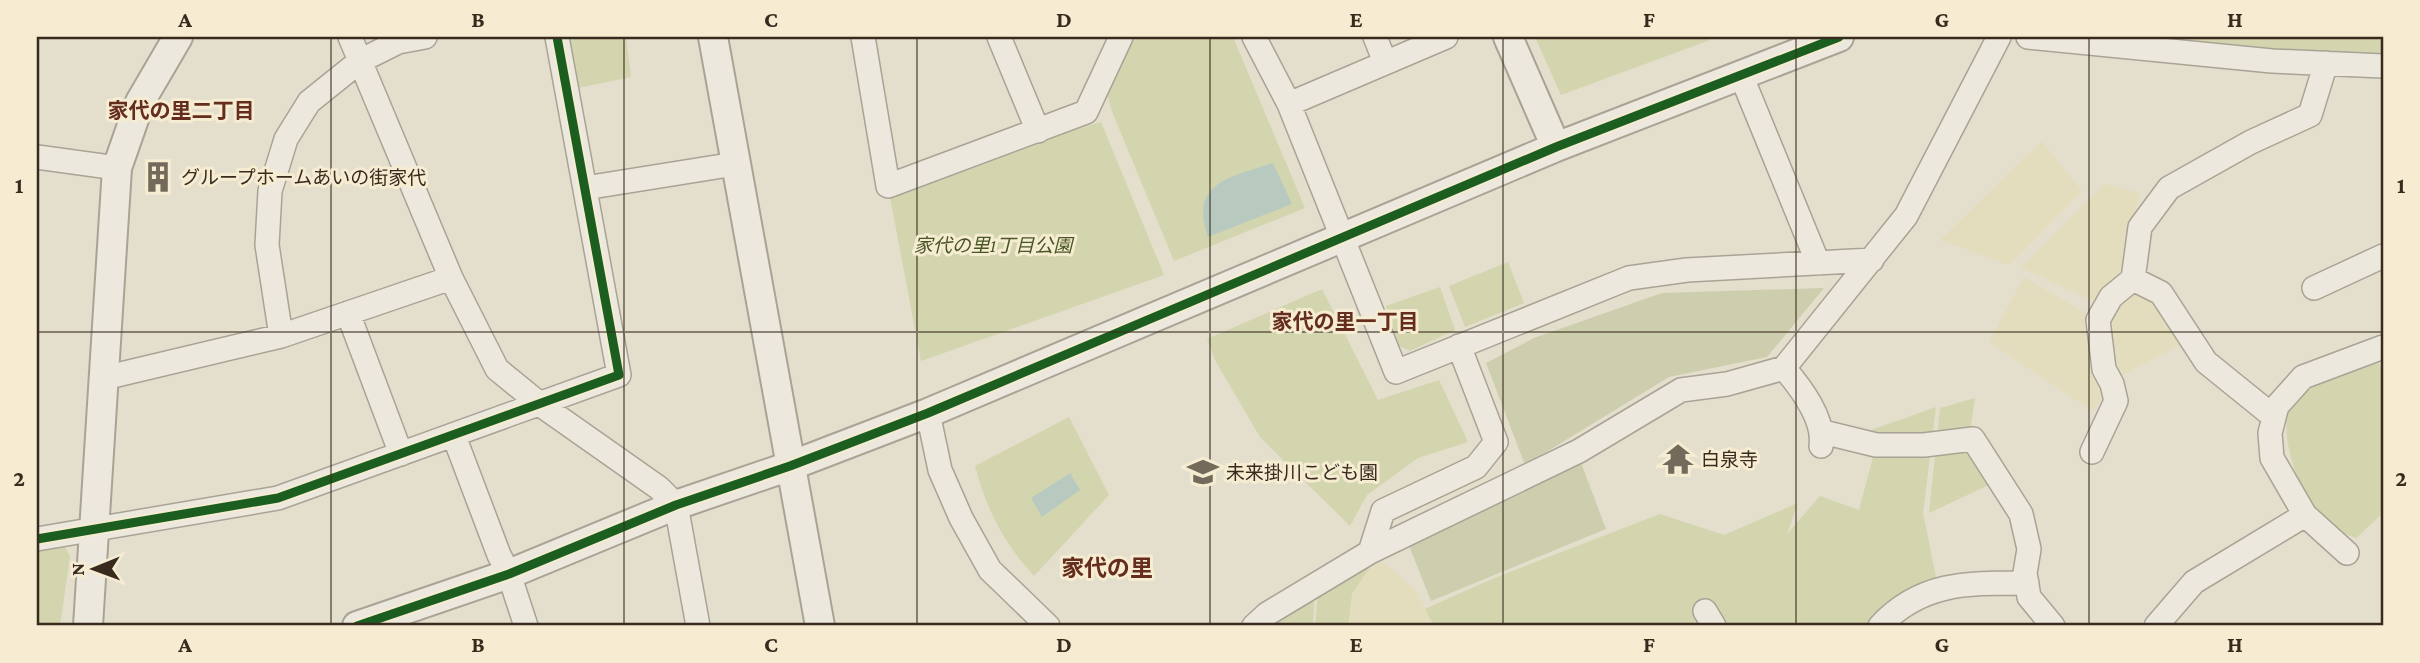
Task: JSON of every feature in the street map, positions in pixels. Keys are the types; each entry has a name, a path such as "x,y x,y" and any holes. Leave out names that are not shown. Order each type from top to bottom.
{"street":[{"path":"88,626 117,168 140,102 178,37"},
{"path":"350,37 450,278 497,369 541,405 659,488 676,505 698,626"},
{"path":"281,336 267,245 270,191 286,139 309,102 360,61 398,42 425,37"},
{"path":"37,539 278,498 619,375 557,37"},
{"path":"713,37 820,626"},
{"path":"863,37 888,186 1086,112 1121,37"},
{"path":"999,37 1038,131"},
{"path":"1254,37 1289,104 1396,372 1629,278 1687,270 1872,260"},
{"path":"1375,37 1385,62"},
{"path":"1289,104 1446,37"},
{"path":"1508,37 1556,147"},
{"path":"357,626 509,574 676,505 790,466 929,413 1556,147 1839,37"},
{"path":"1254,626 1267,614 1370,552 1579,451 1681,390 1727,384 1784,368 1906,216 1999,37"},
{"path":"2028,37 2272,61 2383,66"},
{"path":"2092,452 2116,401 2112,384 2104,369 2098,320 2110,297 2133,279 2140,227 2169,188 2251,142 2310,115 2326,63"},
{"path":"1741,75 1818,262"},
{"path":"37,157 117,168"},
{"path":"585,188 735,164"},
{"path":"2314,288 2383,256"},
{"path":"104,377 281,336 450,278"},
{"path":"2133,279 2161,293 2206,362 2274,417"},
{"path":"348,313 401,454"},
{"path":"1370,552 1383,511 1476,467 1496,442 1459,346"},
{"path":"2347,553 2305,514 2272,458 2270,433 2277,406 2303,377 2383,347"},
{"path":"1784,368 1800,386 1822,439 1876,445 1924,445 1973,439 2021,514 2029,549 2025,573 2029,597 2053,626"},
{"path":"929,413 940,470 961,518 990,570 1037,623"},
{"path":"454,436 499,555 509,574 526,626"},
{"path":"2156,626 2194,582 2305,514"},
{"path":"1880,626 1893,613 1934,590 1964,583 2027,583"}],"shaded area":[{"path":"2042,141 2082,191 2009,265 1940,240"},
{"path":"1273,163 1292,204 1208,237 1203,219 1204,204 1209,193 1229,178"},
{"path":"2105,184 2140,193 2123,267 2117,281 2093,301 2021,267"},
{"path":"2024,277 2087,314 2089,352 2103,396 2092,411 1989,342"},
{"path":"2133,279 2161,293 2183,343 2124,374 2112,384 2104,369 2111,297"},
{"path":"1070,473 1080,490 1042,517 1031,498"},
{"path":"1376,558 1417,592 1434,626 1349,626 1348,613 1352,594"}],"green space":[{"path":"569,37 626,37 631,77 578,88"},
{"path":"1139,37 1233,37 1305,208 1174,261 1108,97 1109,85 1119,61 1129,45"},
{"path":"1535,37 1710,37 1710,40 1561,95"},
{"path":"2145,37 2383,37 2383,66 2326,63"},
{"name":"家代の里1丁目公園","path":"1101,122 1164,275 921,361 888,186"},
{"path":"1508,262 1524,303 1465,327 1449,286"},
{"path":"1440,287 1455,330 1410,351 1399,346 1386,306"},
{"path":"1824,288 1767,357 1669,377 1525,465 1486,363 1534,338 1662,293"},
{"path":"1322,289 1378,400 1439,380 1468,442 1418,458 1367,495 1350,526 1260,437 1216,362 1207,339"},
{"path":"2377,361 2383,369 2383,513 2356,538 2332,526 2312,506 2292,462 2286,430 2287,415 2297,396 2307,389"},
{"path":"1975,398 1969,439 1993,483 1929,513 1940,408"},
{"path":"1936,407 1923,513 1937,582 1913,602 1866,626 1434,626 1425,609 1492,579 1660,514 1724,535 1798,503 1787,534 1820,496 1859,510 1876,446 1860,434"},
{"path":"1069,417 1109,495 1034,576 1013,551 997,525 975,466"},
{"path":"1580,460 1606,529 1431,601 1408,543"},
{"path":"64,545 70,556 60,626 37,626 37,550"},
{"path":"1376,558 1352,594 1348,626 1315,626 1318,594"},
{"path":"1314,601 1313,626 1269,626 1288,611"}],"cycle path":[{"path":"37,539 278,498 619,375 557,37"},
{"path":"357,626 509,574 676,505 790,466 928,413 1556,147 1839,37"}],"place":[{"name":"グループホームあいの街家代","path":"158,177"},
{"name":"白泉寺","path":"1678,459"},
{"name":"未来掛川こども園","path":"1203,472"}],"district":[{"name":"家代の里二丁目","path":"181,111"},
{"name":"家代の里一丁目","path":"1345,322"},
{"name":"家代の里","path":"1107,568"}]}
